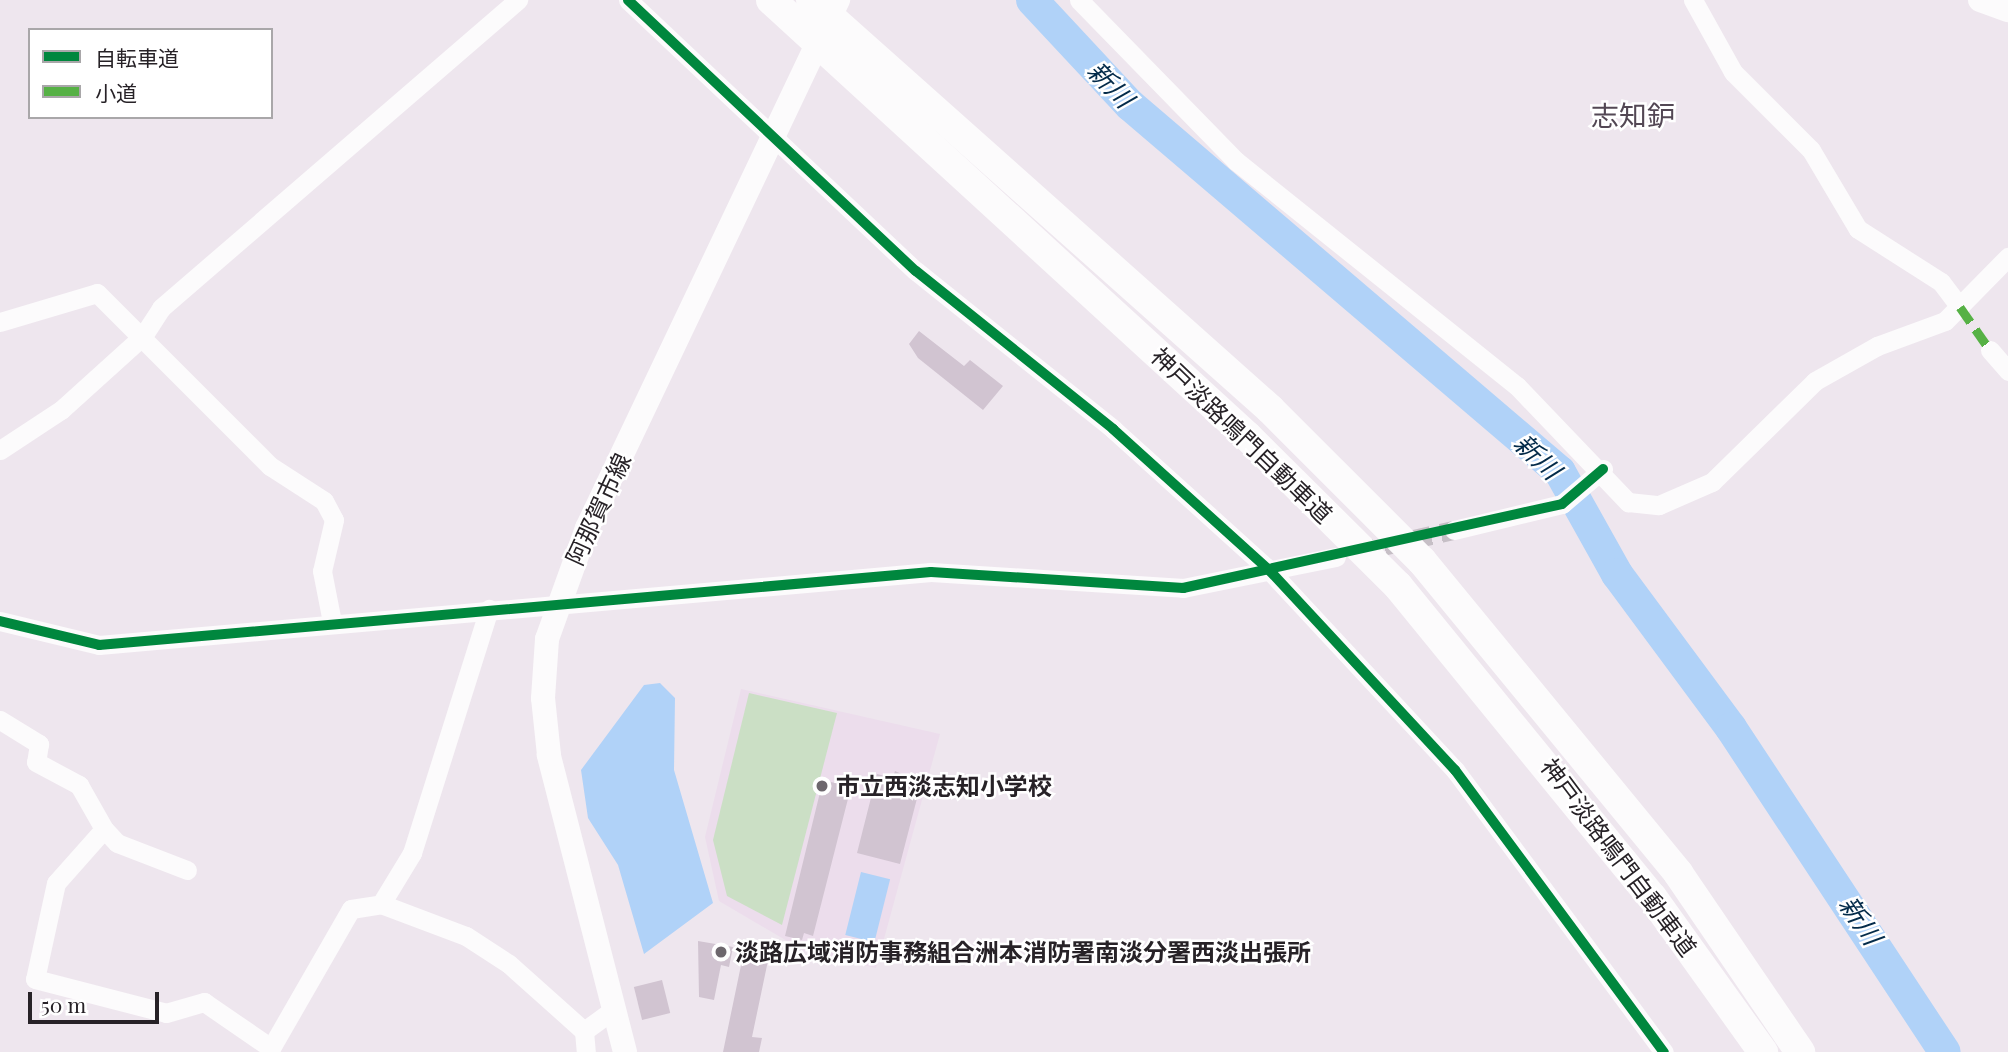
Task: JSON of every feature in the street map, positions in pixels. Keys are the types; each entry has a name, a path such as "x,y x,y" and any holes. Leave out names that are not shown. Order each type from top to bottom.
{"highway":[{"name":"神戸淡路鳴門自動車道","path":"771,0 806,8 846,30 1270,409 1422,561 1678,873 1800,1052"},
{"name":"神戸淡路鳴門自動車道","path":"806,8 833,58 1247,436 1398,586 1652,897 1763,1052"}],"main road":[{"name":"阿那賀市線","path":"625,1052 550,755 543,698 556,604 838,0"},
{"path":"1980,0 2008,10"}],"street":[{"path":"0,450 61,410 143,336 162,308 518,0"},
{"path":"628,0 916,271 1113,429 1270,571 1455,770 1664,1052"},
{"path":"1079,0 1236,161 1517,386 1603,469 1628,502 1659,505 1688,497 1731,465 1815,381 1877,346 1932,328 1960,307 2008,257"},
{"path":"1693,0 1733,72 1811,150 1857,229 1941,282 1960,307"},
{"path":"0,323 97,293 143,336 270,466 324,501 334,520 322,570 332,622"},
{"path":"1990,350 2008,371"},
{"path":"1454,530 1562,504 1603,469"},
{"path":"0,621 99,645 332,622 931,572 1183,588 1336,557"},
{"path":"381,904 412,853 489,609"},
{"path":"0,720 39,744 36,762 79,785 104,830 117,843 187,870"},
{"path":"104,830 56,883 35,979 166,1013 204,1002 275,1050 351,909 381,904 466,936 532,982 584,1031 586,1052"},
{"path":"584,1031 614,1009"}],"shaded area":[{"name":"市立西淡志知小学校","path":"741,689 940,734 876,968 806,952 719,901 705,837"}],"green space":[{"path":"749,693 837,713 782,925 727,896 713,840"}],"water":[{"path":"660,683 675,698 674,770 713,903 644,954 618,865 588,818 581,770 644,685"},
{"path":"861,872 890,879 874,942 845,935"}],"building":[{"path":"919,331 964,366 970,360 1003,386 983,410 918,358 909,344"},
{"path":"895,771 921,783 900,864 857,853 877,774 893,778"},
{"path":"823,780 851,787 813,936 804,933 802,940 785,936"},
{"path":"698,941 733,947 729,967 721,965 714,1000 699,997"},
{"path":"745,946 770,951 752,1037 762,1038 759,1052 723,1052"},
{"path":"662,980 670,1013 642,1020 634,987"}],"waterway":[{"name":"新川","path":"1032,0 1130,105 1560,472 1617,574 1731,728 1945,1052"}],"tunnel":[{"path":"1356,552 1454,530"}],"marked path":[{"path":"1960,307 1990,350"}],"cycle path":[{"path":"628,0 916,271 1113,429 1270,571 1455,770 1664,1052"},
{"path":"0,621 99,645 931,572 1183,588 1562,504 1603,469"}],"place":[{"name":"市立西淡志知小学校","path":"822,786"},
{"name":"淡路広域消防事務組合洲本消防署南淡分署西淡出張所","path":"721,952"}],"district":[{"name":"志知鈩","path":"1633,115"}]}
